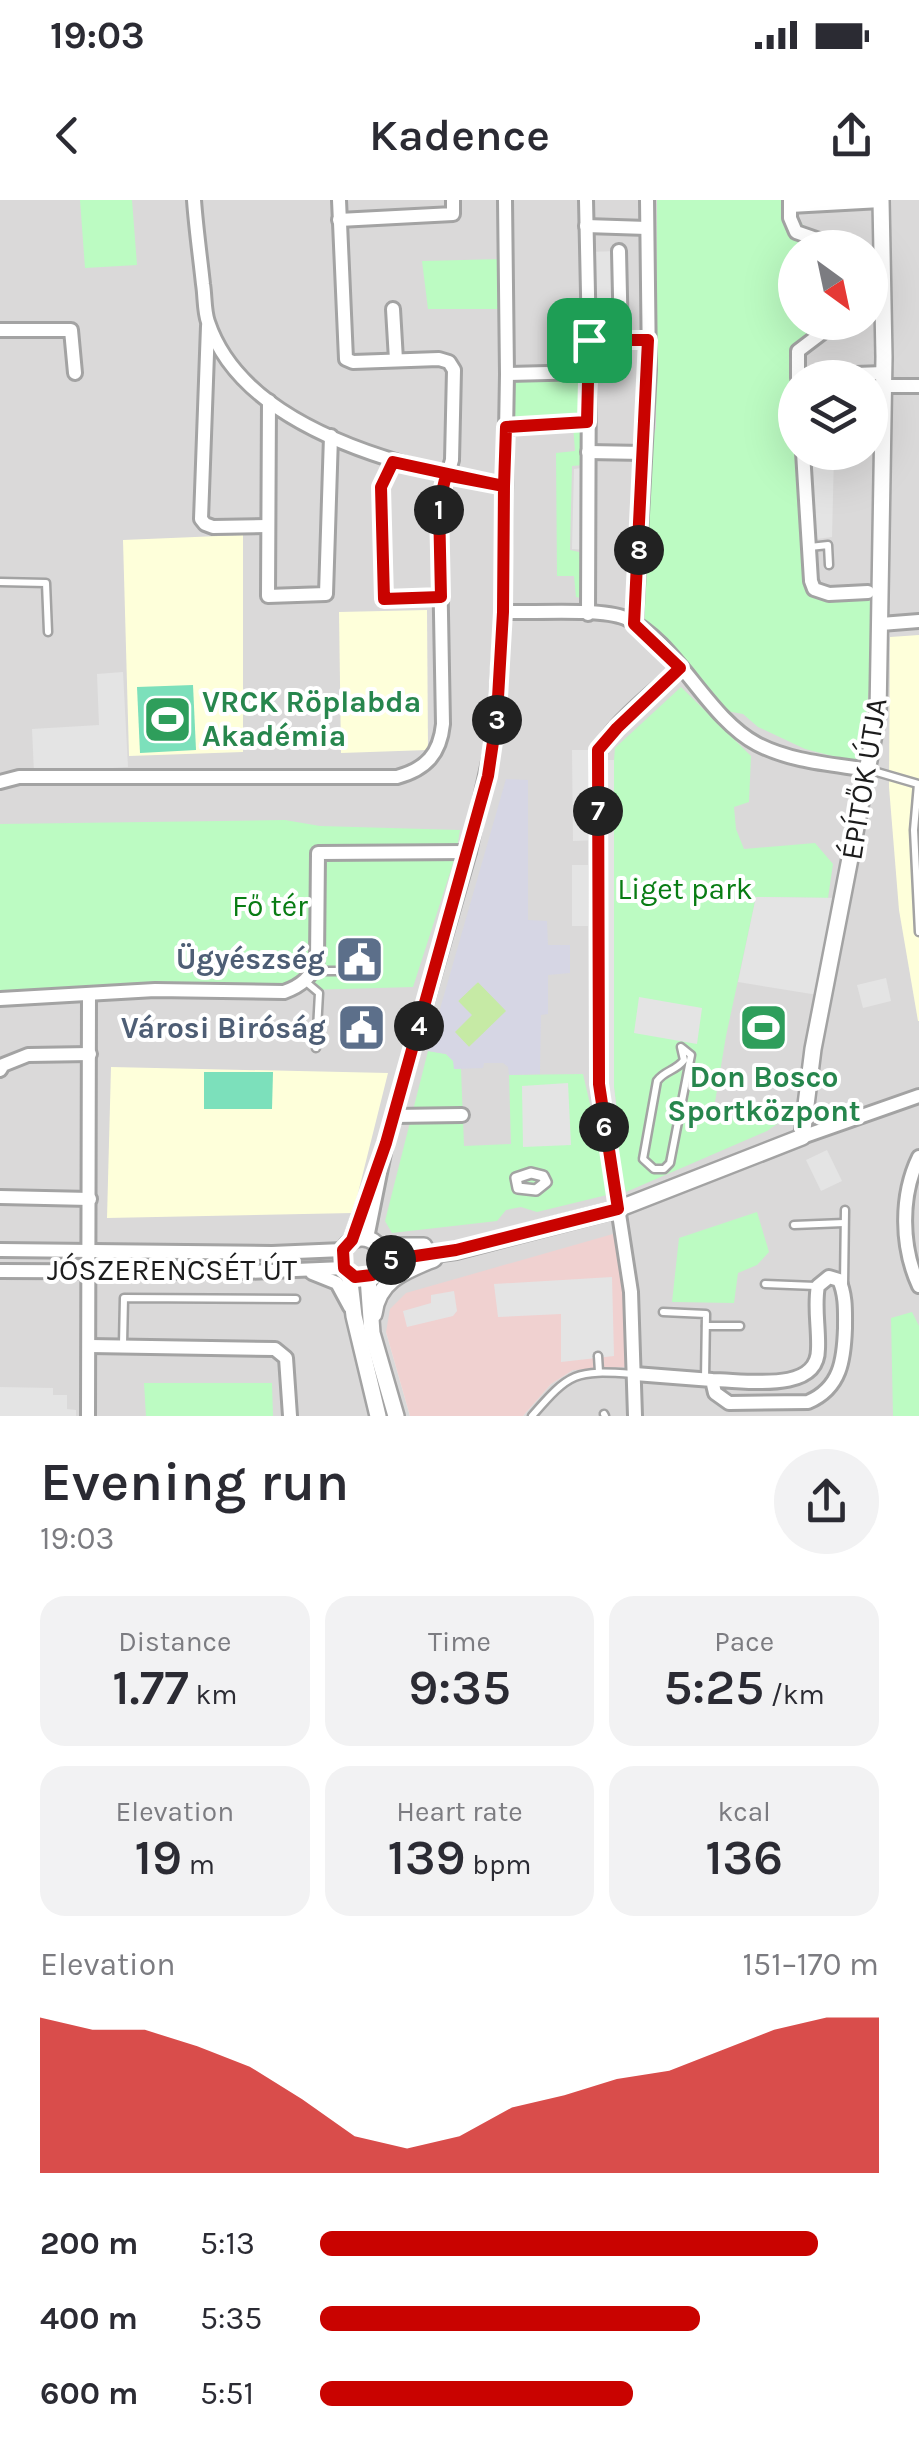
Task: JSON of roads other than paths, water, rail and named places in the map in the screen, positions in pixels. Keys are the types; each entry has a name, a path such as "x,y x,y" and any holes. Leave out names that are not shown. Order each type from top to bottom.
{"street":[{"path":"194,200 208,323 201,519 214,527 267,526"},
{"path":"0,782 19,777 384,777 408,774 431,759 441,740 439,505 452,460 454,370 449,362 438,359 346,359 339,200"},
{"path":"340,220 453,214 453,200"},
{"path":"378,1416 346,1270 364,1247 386,1143 469,852 494,739 503,612 505,200"},
{"path":"586,200 588,614"},
{"path":"634,624 648,340 647,200"},
{"name":"ÉPÍTŐK ÚTJA","path":"790,203 881,200 884,360"},
{"path":"790,203 795,230"},
{"path":"586,226 647,228"},
{"path":"619,250 621,340"},
{"path":"393,309 396,360"},
{"path":"208,323 235,371 294,420 393,462 504,486"},
{"path":"0,330 71,330 75,373"},
{"path":"589,340 648,340"},
{"path":"800,360 801,346 812,340"},
{"path":"507,374 588,372"},
{"path":"888,381 919,386"},
{"path":"269,401 268,596 326,594 330,436"},
{"path":"506,427 587,422"},
{"path":"588,452 644,453"},
{"path":"393,462 381,487 384,599 441,597"},
{"path":"804,470 810,581 814,589 829,594 868,592"},
{"name":"ÉPÍTŐK ÚTJA","path":"802,1137 814,1049 878,714 882,624 878,470"},
{"path":"503,612 618,616 634,624 715,709 756,744 798,760 868,770"},
{"path":"882,624 919,622"},
{"path":"635,1416 631,1292 599,1084 598,750 680,668"},
{"path":"0,999 155,990 284,992 310,976 317,960 318,853 469,852"},
{"path":"88,1416 89,994"},
{"path":"0,1070 2,1065 28,1055 90,1054"},
{"path":"802,1137 919,1096"},
{"path":"394,1116 462,1115"},
{"name":"JÓSZERENCSÉT ÚT","path":"364,1247 456,1250 618,1209 802,1137"},
{"path":"919,1157 911,1173 906,1208 906,1243 919,1286"},
{"path":"0,1197 90,1200"},
{"name":"JÓSZERENCSÉT ÚT","path":"0,1250 272,1253 412,1248 498,1238"},
{"path":"346,1270 368,1277 376,1272 364,1247"},
{"path":"372,1333 375,1306 386,1283 456,1250"},
{"name":"JÓSZERENCSÉT ÚT","path":"0,1270 346,1270"},
{"path":"294,1270 324,1275 337,1283 354,1316"},
{"path":"368,1277 372,1333 396,1416"},
{"path":"635,1374 709,1380 800,1379 809,1374 818,1354 818,1286 825,1278 834,1278 844,1291 843,1362 835,1380 821,1395 808,1402 728,1403 709,1380"},
{"path":"90,1346 275,1348 286,1358 290,1416"}],"lane":[{"path":"809,548 828,545 829,565"},
{"path":"0,582 46,583 48,632"},
{"path":"868,770 918,784 914,830 919,932"},
{"path":"316,1048 319,993 310,976 356,971"},
{"path":"681,1048 690,1055 670,1163 664,1169 654,1169 643,1159 657,1081 684,1060 681,1048"},
{"path":"844,1291 845,1210"},
{"path":"794,1225 844,1223"},
{"path":"766,1284 818,1286"},
{"path":"124,1345 124,1298 296,1299"},
{"path":"663,1312 706,1314 709,1380"},
{"path":"706,1326 740,1326"},
{"path":"598,1356 599,1372"},
{"path":"532,1416 561,1383 575,1376 599,1372 635,1374"}],"place":[{"name":"VRCK Röplabda Akadémia","path":"167,719"},
{"name":"Ügyészség","path":"360,959"},
{"name":"Városi Biróság","path":"361,1028"},
{"name":"Don Bosco Sportközpont","path":"764,1028"}],"park label":[{"name":"Liget park","path":"685,889"},
{"name":"Fő tér","path":"270,906"}]}
